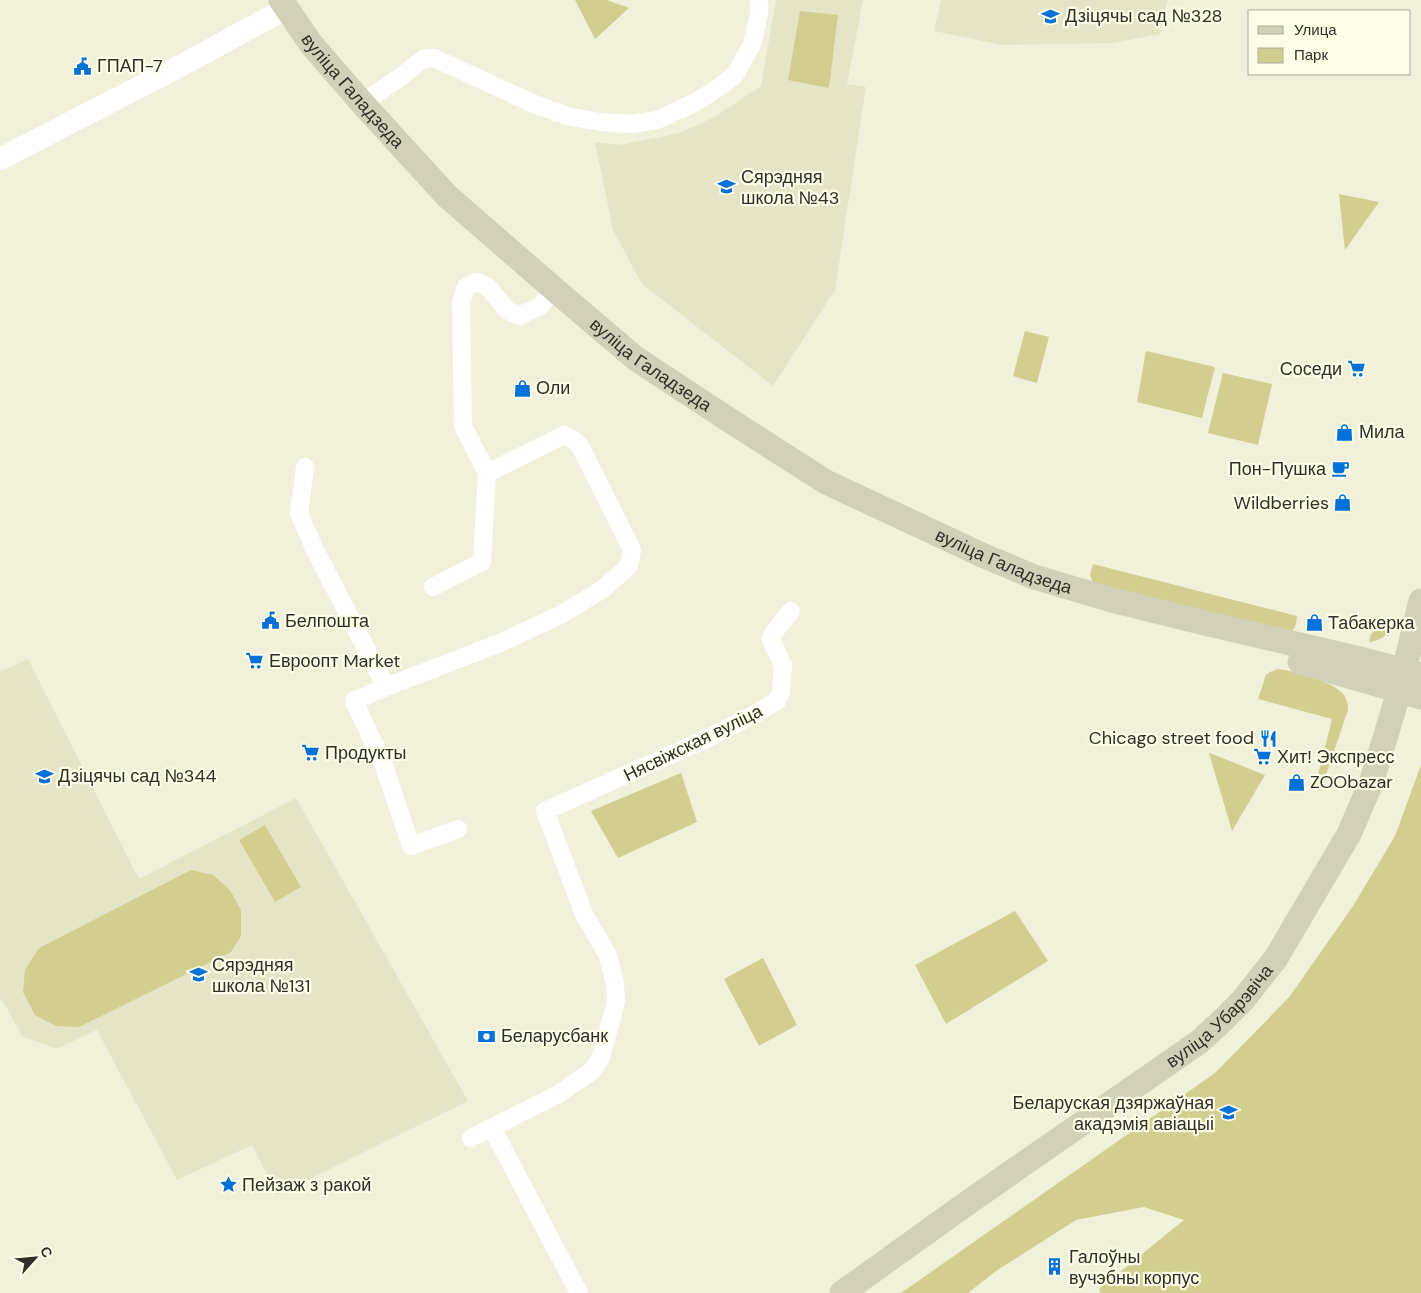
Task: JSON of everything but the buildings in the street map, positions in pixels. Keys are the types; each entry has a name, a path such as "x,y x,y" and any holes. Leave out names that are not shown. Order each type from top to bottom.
{"main road":[{"name":"вуліца Галадзеда","path":"284,4 311,44 362,103 447,196 547,297 635,358 826,482 982,555 1034,576 1112,600 1364,660 1411,683"},
{"name":"вуліца Убарэвіча","path":"842,1293 1198,1042 1242,1000 1276,958 1349,834 1411,683 1421,601"}],"street":[{"path":"362,103 423,59 434,58 532,103 567,116 607,123 631,124 657,120 692,104 735,75 753,42 759,13 759,0"},
{"path":"0,158 184,64 284,4"},
{"path":"433,587 482,562 487,473 463,426 461,302 466,287 477,282 488,287 507,310 519,316 547,297"},
{"path":"458,829 411,846 383,763 354,701 386,686 500,643 562,614 603,589 629,566 632,550 580,446 572,439 564,435 487,473"},
{"path":"306,467 299,512 315,550 386,686"},
{"name":"Нясвіжская вуліца","path":"492,1128 557,1096 592,1071 601,1058 616,1002 615,983 608,956 584,914 545,812 706,739 756,714 777,701 783,666 771,639 774,632 791,611"},
{"path":"471,1138 492,1128 579,1293"}],"shaded area":[{"name":"Сярэдняя школа №43","path":"776,0 863,0 847,84 866,87 835,290 773,386 642,284 613,230 595,142 619,145 680,133 716,116 761,86"},
{"name":"Дзіцячы сад №328","path":"941,0 1168,0 1160,34 1113,43 1002,45 934,31"},
{"name":"Сярэдняя школа №131","path":"28,659 139,879 296,798 468,1101 277,1195 252,1145 177,1180 97,1030 56,1049 22,1036 0,999 0,672"}],"green space":[{"path":"575,0 607,0 629,8 595,39"},
{"path":"800,11 838,15 829,88 788,80"},
{"path":"1339,194 1379,202 1345,250"},
{"path":"1025,331 1049,337 1037,383 1013,376"},
{"path":"1146,351 1215,367 1202,418 1137,402"},
{"path":"1223,373 1272,384 1258,445 1208,433"},
{"path":"1093,564 1297,616 1295,626 1289,633 1094,585 1090,575"},
{"path":"1384,622 1393,623 1384,636 1369,642 1371,634"},
{"path":"1278,669 1303,674 1323,681 1339,690 1347,700 1348,710 1321,790 1318,791 1315,787 1332,719 1258,699 1266,675"},
{"path":"1209,753 1265,775 1232,831"},
{"path":"1421,765 1421,1293 1101,1293 1099,1289 1184,1220 1144,1207 1076,1220 996,1271 968,1293 901,1293 1215,1073 1290,996 1353,906 1395,836"},
{"path":"681,773 697,822 618,858 591,811"},
{"path":"265,825 301,887 275,902 239,840"},
{"path":"191,870 213,875 230,890 241,910 241,936 231,952 79,1027 56,1026 35,1015 23,992 25,970 39,948"},
{"path":"1015,911 1048,961 946,1024 915,965"},
{"path":"763,958 797,1025 759,1046 724,979"}],"place":[{"name":"Дзіцячы сад №328","path":"1051,16"},
{"name":"ГПАП-7","path":"83,66"},
{"name":"Сярэдняя школа №43","path":"727,187"},
{"name":"Соседи","path":"1356,369"},
{"name":"Оли","path":"522,388"},
{"name":"Мила","path":"1345,432"},
{"name":"Пон-Пушка","path":"1340,469"},
{"name":"Wildberries","path":"1343,503"},
{"name":"Белпошта","path":"271,621"},
{"name":"Табакерка","path":"1314,623"},
{"name":"Евроопт Market","path":"255,661"},
{"name":"Chicago street food","path":"1268,738"},
{"name":"Продукты","path":"311,753"},
{"name":"Хит! Экспресс","path":"1263,757"},
{"name":"Дзіцячы сад №344","path":"44,776"},
{"name":"ZOObazar","path":"1296,782"},
{"name":"Сярэдняя школа №131","path":"198,975"},
{"name":"Беларусбанк","path":"487,1036"},
{"name":"Беларуская дзяржаўная акадэмія авіацыі","path":"1228,1113"},
{"name":"Пейзаж з ракой","path":"228,1185"},
{"name":"Галоўны вучэбны корпус","path":"1055,1267"}]}
